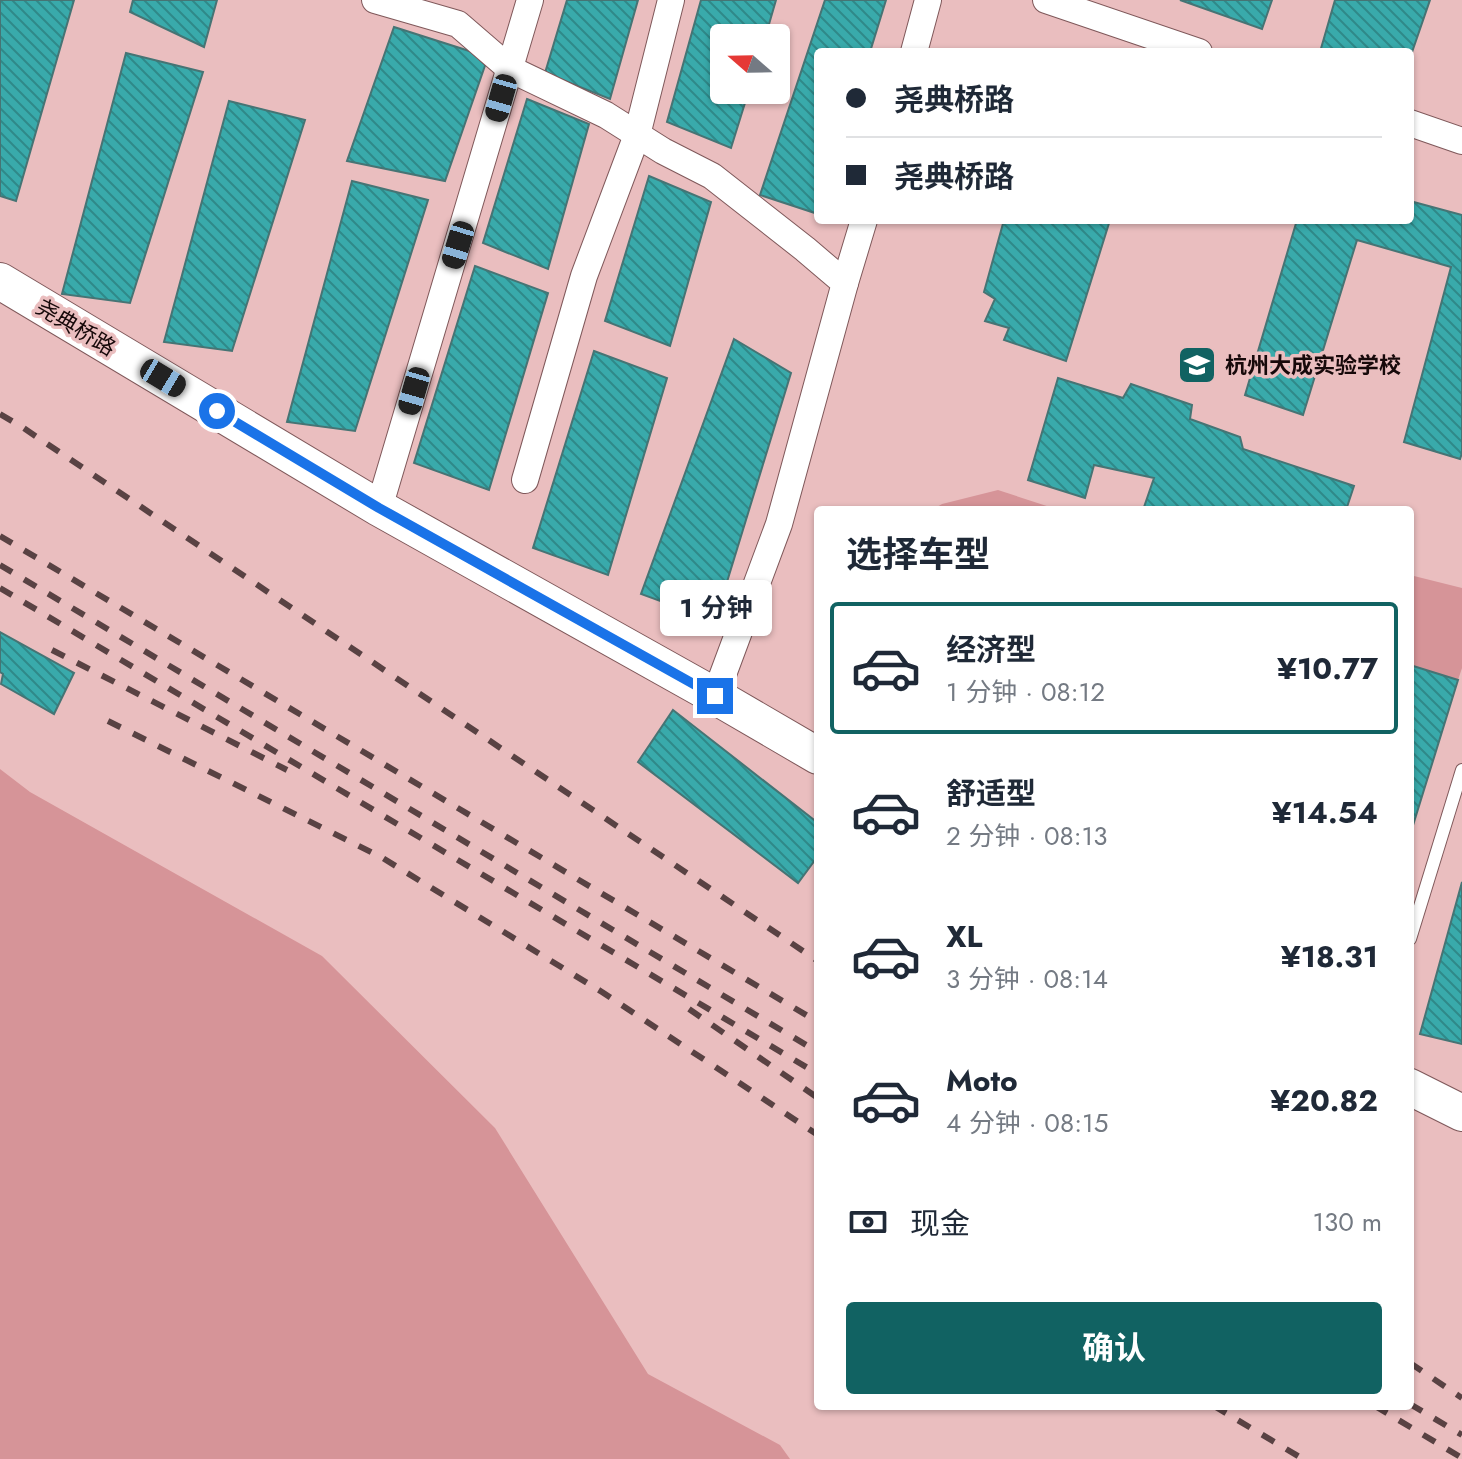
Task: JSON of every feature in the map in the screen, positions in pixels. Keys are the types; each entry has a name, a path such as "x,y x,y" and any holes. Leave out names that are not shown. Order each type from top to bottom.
{"street":[{"path":"375,0 458,24 510,69 606,115 663,151 712,176 845,283"},
{"path":"379,508 530,0"},
{"path":"525,480 584,276 637,135 671,0"},
{"path":"915,48 928,0"},
{"path":"1046,0 1187,48"},
{"path":"1414,124 1462,141"},
{"path":"715,696 779,524 863,224"},
{"name":"尧典桥路","path":"0,281 379,508 814,754"},
{"path":"1414,1089 1462,1113"}],"lane":[{"path":"1414,926 1462,770"}],"shaded area":[{"path":"998,490 1047,506 939,506"},
{"path":"1414,576 1462,588 1462,668 1458,680 1414,666"},
{"path":"0,769 30,792 322,956 495,1128 648,1374 780,1445 790,1459 0,1459"}],"building":[{"path":"0,0 74,0 16,201 0,196"},
{"path":"133,0 217,0 204,47 130,12"},
{"path":"567,0 638,0 610,99 545,73"},
{"path":"701,0 776,0 769,24 710,24 710,104 745,104 731,148 667,122"},
{"path":"825,0 886,0 871,48 814,48 814,213 760,195"},
{"path":"1180,0 1272,0 1262,29"},
{"path":"1335,0 1430,0 1413,48 1321,48"},
{"path":"394,27 488,57 445,181 347,161"},
{"path":"126,53 203,72 130,303 62,294"},
{"path":"527,99 589,124 548,269 483,243"},
{"path":"229,101 305,120 232,351 164,342"},
{"path":"649,176 711,202 670,346 605,321"},
{"path":"352,181 428,200 355,431 287,422"},
{"path":"1414,202 1462,215 1460,459 1404,442 1451,267 1357,240 1303,415 1245,395 1296,224 1414,224"},
{"path":"1003,224 1109,224 1066,361 1004,340 1009,328 985,321 995,299 984,292"},
{"path":"475,266 548,293 489,490 414,463"},
{"path":"734,339 791,373 715,621 641,594"},
{"path":"594,351 667,378 608,575 533,548"},
{"path":"1058,378 1123,398 1131,384 1192,405 1190,419 1240,437 1243,449 1354,486 1347,506 1144,506 1154,478 1094,465 1085,498 1028,480"},
{"path":"0,632 74,673 54,714 1,684"},
{"path":"1414,666 1458,680 1414,822"},
{"path":"673,710 814,820 814,861 798,883 638,762"},
{"path":"1462,882 1462,1044 1420,1034"}],"railway":[{"path":"0,414 814,958"},
{"path":"0,536 814,1020"},
{"path":"0,565 814,1050"},
{"path":"0,588 814,1072"},
{"path":"52,650 287,770"},
{"path":"108,721 381,857 602,992 814,1132"},
{"path":"689,1009 814,1095"},
{"path":"1414,1366 1462,1398"},
{"path":"1414,1406 1462,1435"},
{"path":"1221,1410 1303,1459"},
{"path":"1382,1410 1462,1458"}],"place":[{"name":"杭州大成实验学校","path":"1197,365"}],"route":[{"path":"217,411 379,508 715,696"}]}
